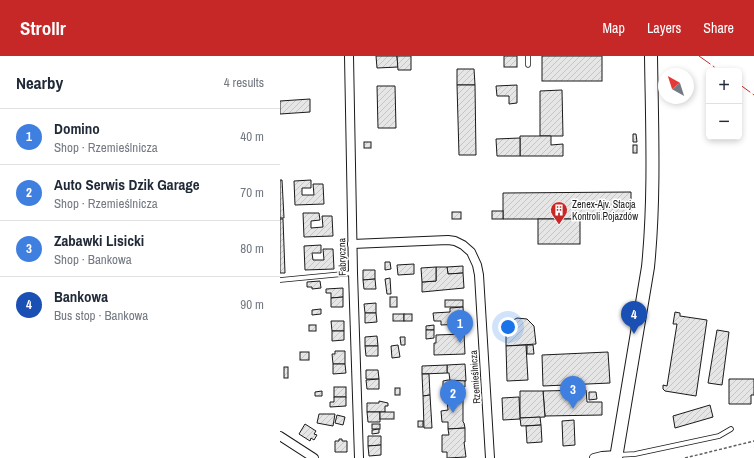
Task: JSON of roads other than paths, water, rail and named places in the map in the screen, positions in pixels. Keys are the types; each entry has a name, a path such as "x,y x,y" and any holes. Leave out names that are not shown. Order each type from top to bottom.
{"street":[{"name":"Fabryczna","path":"349,56 352,273 359,458"},
{"path":"594,458 602,456 616,456 648,267 653,199 652,56"},
{"name":"Rzemieślnicza","path":"352,244 448,240 463,245 471,252 480,275 490,458"},
{"path":"280,436 314,458"}],"lane":[{"path":"528,56 528,65"},
{"path":"280,280 352,273"},
{"path":"616,456 636,454 719,436 731,429"}],"place":[{"name":"Zenex-Ajv. Stacja Kontroli Pojazdów","path":"559,225"},
{"name":"Bankowa","path":"634,334"},
{"name":"Domino","path":"460,343"},
{"name":"Zabawki Lisicki","path":"573,409"},
{"name":"Auto Serwis Dzik Garage","path":"453,413"}]}
